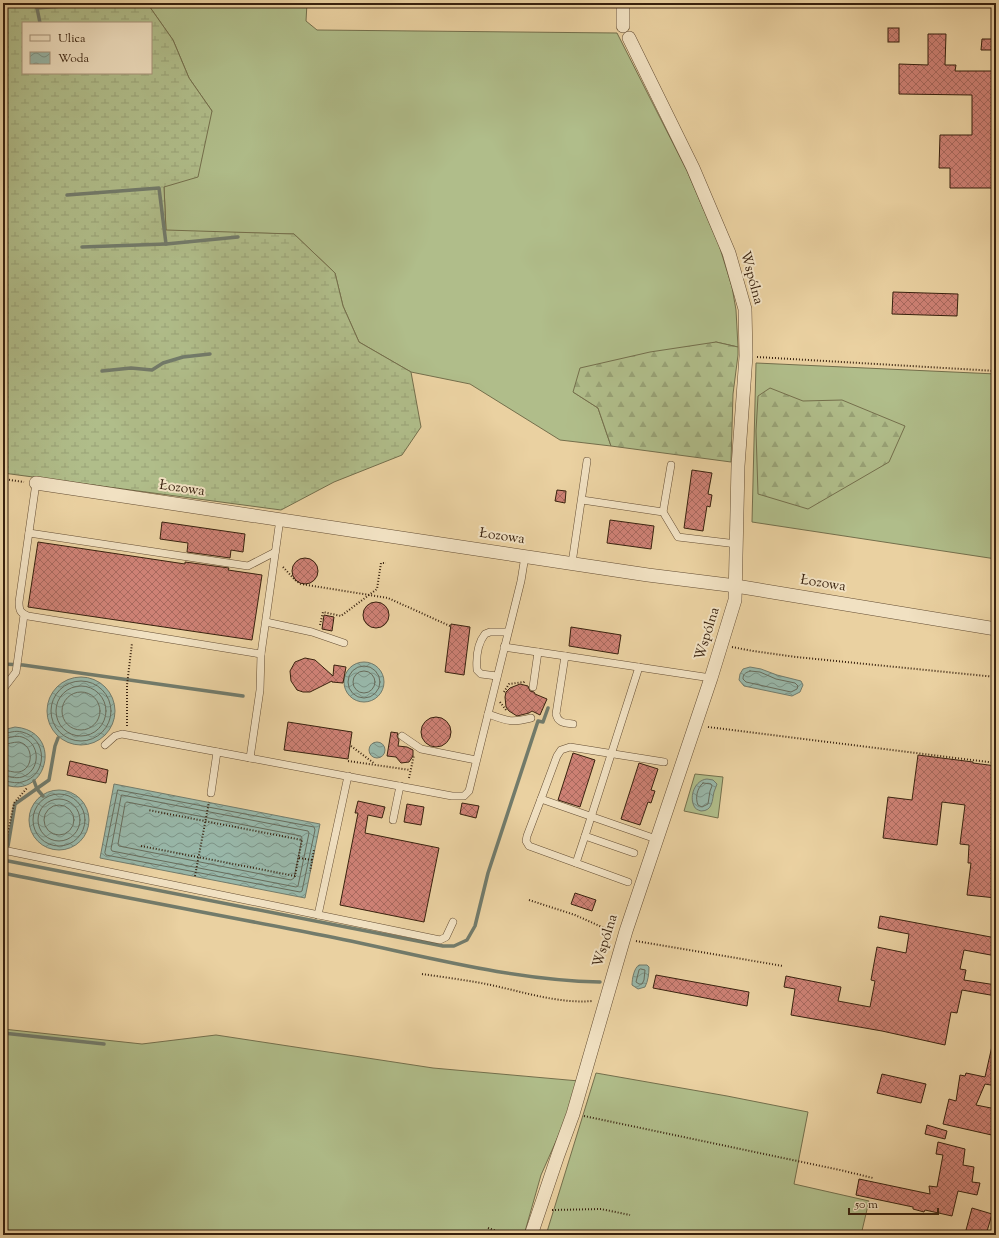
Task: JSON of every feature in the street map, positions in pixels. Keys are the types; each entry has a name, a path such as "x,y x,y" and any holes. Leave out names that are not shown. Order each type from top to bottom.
{"street":[{"name":"Wspólna","path":"531,1235 573,1114 625,937 711,678 735,600 738,466 746,356 745,309 729,253 694,168 626,32 623,3"},
{"name":"Łozowa","path":"36,483 648,575 736,586 996,629"}],"lane":[{"path":"572,563 588,461"},
{"path":"671,464 663,512 678,537 737,544"},
{"path":"36,483 19,602 19,609 24,615 261,654"},
{"path":"582,500 663,512"},
{"path":"250,758 260,690 261,654 280,520"},
{"path":"29,533 248,566 274,555"},
{"path":"105,745 114,736 122,734 452,796 464,796 468,791 488,714 507,632 521,581 525,556"},
{"path":"3,689 16,672 24,615"},
{"path":"266,622 318,634 344,643"},
{"path":"497,676 481,674 477,670 476,662 478,646 485,634 490,632 507,632"},
{"path":"504,647 711,678"},
{"path":"533,688 538,652"},
{"path":"564,656 556,714 557,719 562,723 573,724"},
{"path":"576,863 639,667"},
{"path":"488,714 510,722 531,718"},
{"path":"402,736 421,748 476,760"},
{"path":"628,882 529,846 526,841 527,836 557,756 561,750 570,747 664,762"},
{"path":"211,793 217,752"},
{"path":"318,915 348,776"},
{"path":"393,820 404,787"},
{"path":"541,799 656,840"},
{"path":"585,836 634,853"},
{"path":"4,850 440,940 446,937 453,922"}],"path":[{"path":"746,356 996,371"},
{"path":"3,479 36,483"},
{"path":"274,555 296,581 301,584 388,598 450,626"},
{"path":"318,634 323,612 341,616 377,589 381,563 386,563"},
{"path":"127,735 127,685 133,634"},
{"path":"722,642 741,649 774,654 996,676"},
{"path":"502,694 509,684 524,682 526,675"},
{"path":"499,699 507,711 521,721"},
{"path":"695,724 996,763"},
{"path":"351,746 376,765"},
{"path":"404,787 417,746"},
{"path":"348,761 410,770"},
{"path":"4,850 14,803 27,788"},
{"path":"196,876 209,805"},
{"path":"141,846 295,876 299,858 302,840 148,810"},
{"path":"310,871 314,850"},
{"path":"299,858 312,860"},
{"path":"528,900 575,914 625,937 645,944 783,966"},
{"path":"422,974 479,983 552,998 582,1002 607,996"},
{"path":"573,1114 873,1178"},
{"path":"539,1210 595,1209 630,1214"},
{"path":"488,1228 508,1235"}],"green space":[{"path":"3,3 147,3 173,40 189,78 212,111 198,177 164,187 166,230 294,234 335,273 343,306 359,342 411,372 421,427 402,455 334,482 281,510 3,473"},
{"path":"147,3 307,3 306,21 317,30 617,33 687,171 719,245 732,287 736,310 738,347 716,342 573,392 598,408 611,446 560,440 470,384 411,372 359,342 343,306 335,273 294,234 166,231 164,187 212,111 189,78 173,40"},
{"path":"716,342 738,347 733,394 731,462 611,446 598,408 573,392 580,368 650,352"},
{"path":"756,363 996,374 996,559 752,522"},
{"path":"770,388 803,401 842,400 905,426 889,462 808,509 758,494 756,431 758,396"},
{"path":"695,774 723,777 718,818 684,811"},
{"path":"3,1029 142,1044 216,1035 433,1068 579,1081 564,1123 541,1175 524,1235 3,1235"},
{"path":"596,1073 808,1112 794,1184 869,1201 861,1235 546,1235"}],"water":[{"path":"360,662 368,662 375,665 381,671 384,682 381,693 375,699 368,702 360,702 353,699 347,693 344,686 344,678 347,671 353,665"},
{"path":"750,667 801,681 803,685 800,692 792,696 744,686 739,680 740,674 743,669"},
{"path":"74,677 88,677 100,682 110,692 115,704 115,718 110,730 100,740 88,745 74,745 62,740 52,730 47,718 47,704 52,692 62,682"},
{"path":"15,727 31,731 40,740 45,752 44,764 39,775 30,783 18,787 3,784 3,730"},
{"path":"377,742 383,744 385,750 383,756 377,758 371,756 369,750 371,744"},
{"path":"707,779 713,780 717,784 710,807 705,811 701,811 694,807 692,798 696,785"},
{"path":"114,784 320,824 305,898 100,858"},
{"path":"59,790 76,795 84,803 89,820 84,837 76,845 59,850 42,845 34,837 29,820 34,803 42,795"},
{"path":"639,965 647,965 649,970 648,980 645,987 638,989 632,985 632,983 635,971"}],"building":[{"path":"888,28 899,28 899,42 888,42"},
{"path":"928,34 946,34 945,65 956,65 955,71 996,71 996,188 950,188 950,168 939,168 940,135 972,135 972,95 899,94 899,64 928,65"},
{"path":"982,39 996,39 996,50 981,50"},
{"path":"893,292 958,294 957,316 892,314"},
{"path":"692,470 712,473 708,494 712,495 710,507 707,506 703,531 684,528"},
{"path":"557,490 566,491 565,503 555,501"},
{"path":"610,520 654,526 651,549 607,543"},
{"path":"162,522 245,534 243,552 231,550 230,558 187,552 188,543 160,539"},
{"path":"38,542 185,564 185,562 229,568 228,570 262,575 252,640 28,607"},
{"path":"305,558 314,562 318,571 314,580 305,584 296,580 292,571 296,562"},
{"path":"376,602 385,606 389,615 385,624 376,628 367,624 363,615 367,606"},
{"path":"324,615 334,617 332,631 322,629"},
{"path":"451,624 470,627 464,675 445,672"},
{"path":"571,627 621,635 618,654 569,646"},
{"path":"305,658 315,660 333,676 334,665 346,667 343,683 332,681 310,692 297,690 291,681 290,671 295,662"},
{"path":"520,684 528,686 530,691 547,699 540,715 532,711 517,716 506,707 506,692 510,688"},
{"path":"436,717 447,721 451,732 447,743 436,747 425,743 421,732 425,721"},
{"path":"288,722 352,732 348,759 284,750"},
{"path":"391,732 398,733 398,746 407,747 413,750 413,756 409,762 401,763 396,757 387,756"},
{"path":"573,753 595,760 580,807 558,800"},
{"path":"918,755 996,766 996,898 967,895 971,863 968,863 969,845 960,844 965,805 942,802 937,845 883,838 888,797 912,800"},
{"path":"70,761 108,770 106,783 67,775"},
{"path":"639,763 658,769 651,790 655,791 651,803 648,802 640,825 621,819"},
{"path":"358,801 385,807 382,818 368,815 365,833 439,848 424,922 340,905 358,813 355,813"},
{"path":"462,803 479,806 476,818 460,814"},
{"path":"407,804 424,807 421,825 404,822"},
{"path":"575,893 596,900 592,911 571,904"},
{"path":"880,916 996,938 996,956 964,950 960,969 966,970 964,980 996,985 996,996 962,990 957,1013 951,1012 945,1045 882,1031 791,1015 795,989 784,987 786,976 841,987 838,1001 870,1007 875,981 871,980 877,947 906,953 909,934 878,928"},
{"path":"656,975 749,992 747,1006 653,988"},
{"path":"992,1046 996,1046 996,1086 985,1084 976,1105 996,1109 996,1136 943,1124 949,1099 956,1101 960,1075 965,1076 966,1073 985,1077"},
{"path":"882,1074 926,1084 921,1103 877,1093"},
{"path":"927,1125 947,1131 945,1139 925,1134"},
{"path":"938,1142 965,1149 963,1165 974,1167 972,1182 980,1183 977,1195 958,1191 952,1216 925,1210 924,1212 913,1209 913,1207 856,1195 859,1179 930,1194 929,1186 937,1187 943,1155 936,1154"},
{"path":"972,1208 992,1214 986,1235 973,1235 973,1232 966,1230"}],"waterway":[{"path":"36,3 40,22"},
{"path":"37,8 86,4"},
{"path":"67,195 159,188 166,244 238,237"},
{"path":"82,247 166,244"},
{"path":"102,371 131,368 152,370 163,363 183,357 210,354"},
{"path":"3,664 23,665 243,696"},
{"path":"3,860 443,946 454,946 467,940 475,926 488,873 538,721 543,722 548,708"},
{"path":"8,846 15,804 49,780 55,746 58,738"},
{"path":"34,781 37,789 43,796"},
{"path":"3,873 321,935 494,971 565,980 600,982"},
{"path":"3,1033 104,1044"}]}
